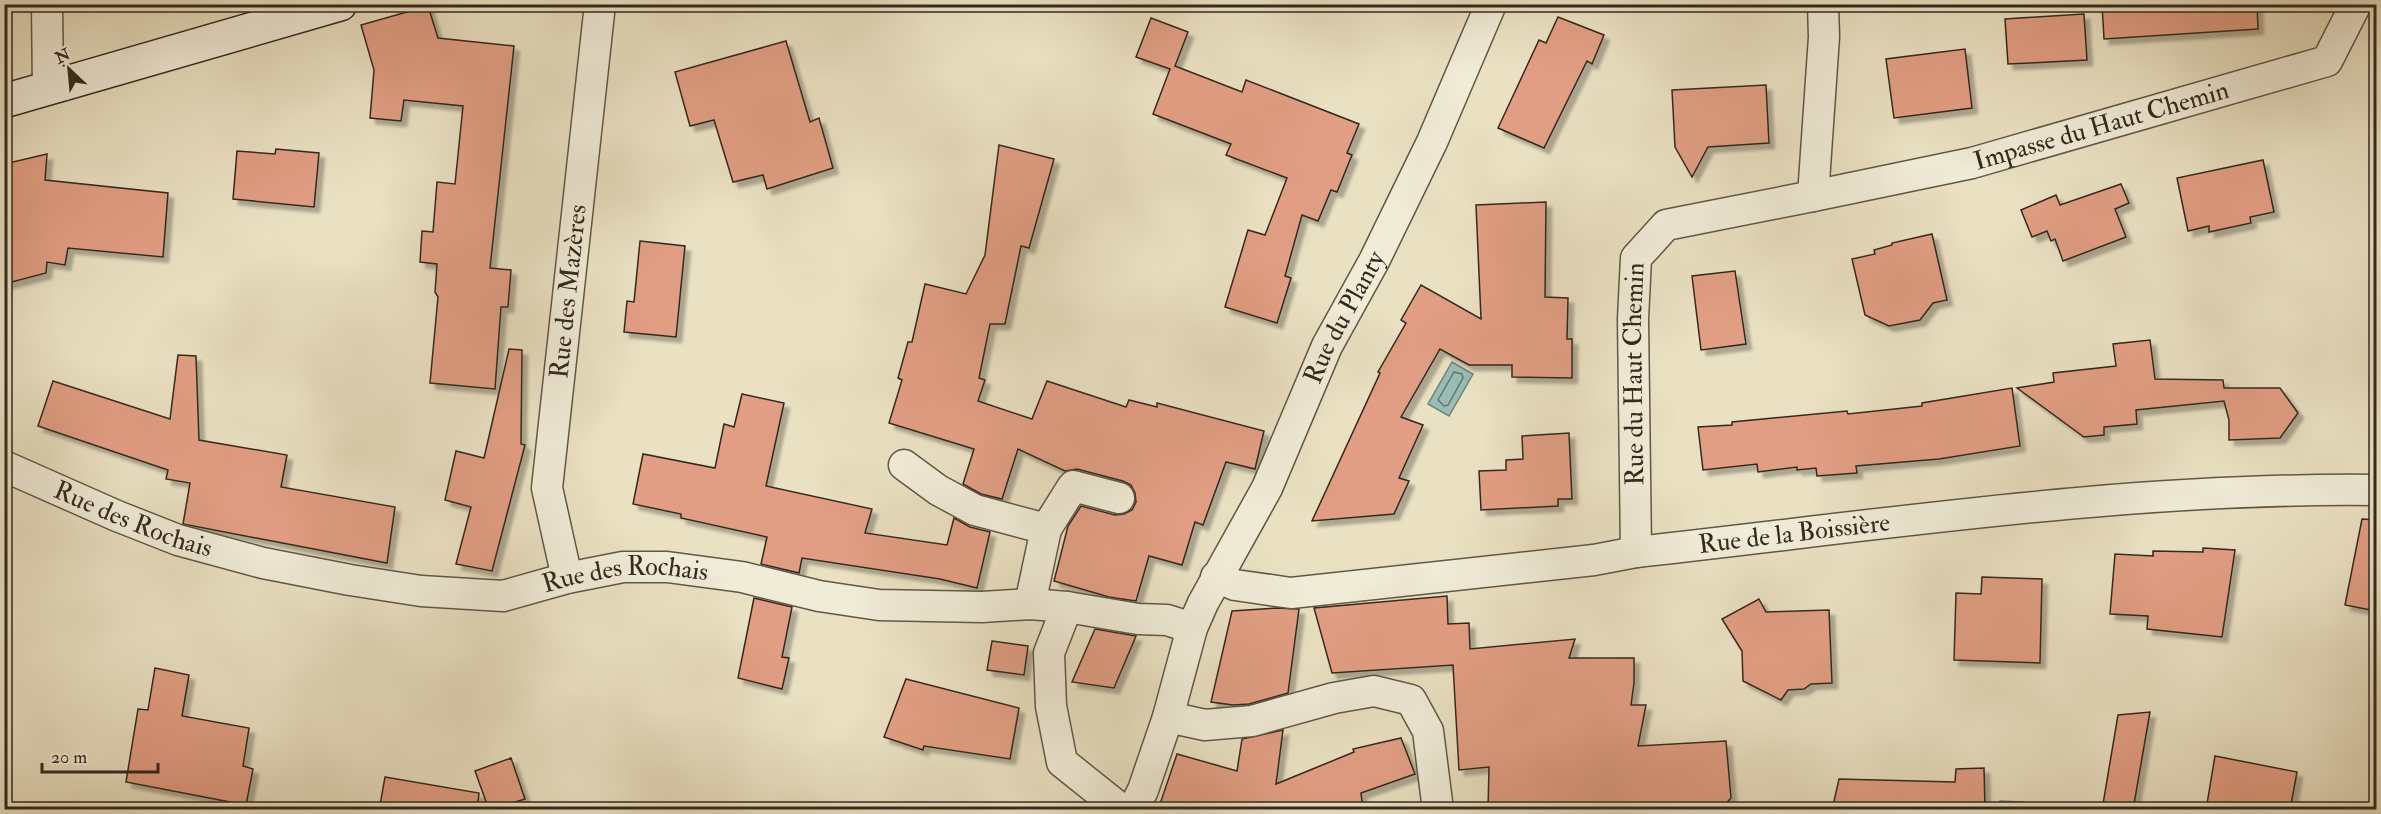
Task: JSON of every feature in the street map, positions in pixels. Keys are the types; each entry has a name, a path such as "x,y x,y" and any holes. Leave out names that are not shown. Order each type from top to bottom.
{"street":[{"path":"47,4 48,89"},
{"path":"4,101 340,4"},
{"name":"Rue des Mazères","path":"567,578 548,488 600,4"},
{"name":"Rue du Planty","path":"1133,810 1143,790 1168,717 1192,628 1216,577 1267,488 1327,346 1374,261 1427,152 1491,4"},
{"path":"1813,196 1824,37 1823,4"},
{"name":"Impasse du Haut Chemin","path":"1813,196 1972,163 2327,61 2356,4"},
{"name":"Rue du Haut Chemin","path":"1636,552 1633,319 1636,258 1666,225 1813,196"},
{"path":"904,465 938,490 975,510 1046,529"},
{"name":"Rue des Rochais","path":"4,466 178,540 263,563 421,591 503,596 567,578 623,567 667,567 741,577 819,596 879,605 949,607 1030,604"},
{"path":"1119,498 1073,486 1046,529 1030,604 1067,607 1138,619 1167,620 1192,628"},
{"name":"Rue de la Boissière","path":"1216,577 1235,585 1291,593 1594,560 1636,552 2065,503 2253,491 2376,490"},
{"path":"1067,607 1049,653 1051,706 1062,762 1122,810"},
{"path":"1168,717 1205,725 1252,722 1334,698 1374,691 1411,700 1428,731 1438,810"}],"water":[{"path":"1452,362 1473,374 1449,416 1428,404"},
{"path":"2000,801 2023,802 2022,809 1999,809"}],"building":[{"path":"2102,4 2257,4 2258,29 2104,39"},
{"path":"428,6 438,38 514,46 490,268 511,270 508,307 501,307 495,389 430,383 438,297 435,292 437,264 420,262 422,231 433,232 437,182 455,184 463,106 404,100 401,121 370,118 374,70 361,25"},
{"path":"2084,14 2087,60 2008,64 2005,19"},
{"path":"1558,17 1604,35 1592,64 1587,61 1544,148 1498,128 1539,40 1546,43"},
{"path":"1151,18 1188,32 1175,66 1242,92 1246,80 1359,124 1347,153 1352,155 1337,192 1331,190 1318,221 1302,215 1285,276 1291,278 1277,323 1225,307 1248,230 1265,235 1287,178 1226,155 1231,144 1153,114 1170,69 1136,57"},
{"path":"786,41 810,122 819,118 833,168 767,189 763,175 733,182 714,120 690,126 675,72"},
{"path":"1965,49 1972,108 1894,118 1886,59"},
{"path":"1766,85 1769,143 1708,147 1692,177 1675,147 1672,90"},
{"path":"999,145 1054,159 1029,248 1021,246 1005,324 990,324 979,378 985,380 978,401 1032,419 1047,381 1126,407 1129,400 1157,407 1157,403 1264,431 1255,469 1226,462 1203,525 1195,522 1182,565 1149,556 1136,601 1109,597 1054,581 1068,526 1081,506 1115,515 1124,514 1132,510 1136,502 1131,485 1077,469 1065,471 1018,449 1002,499 981,494 963,484 974,449 889,423 902,380 898,378 908,342 912,342 925,284 966,294 985,255"},
{"path":"276,149 319,153 314,207 233,199 237,151 275,154"},
{"path":"47,154 45,180 168,193 163,257 68,248 65,265 47,262 46,273 4,284 4,164"},
{"path":"2263,160 2274,212 2250,217 2251,223 2209,232 2209,226 2188,231 2177,178"},
{"path":"2121,184 2129,203 2115,209 2126,237 2063,261 2055,239 2051,241 2047,231 2032,237 2021,210 2056,195 2060,205"},
{"path":"1546,202 1545,297 1568,298 1567,339 1572,339 1572,378 1512,377 1512,365 1469,365 1440,349 1401,417 1423,425 1399,478 1409,481 1394,514 1312,521 1380,373 1378,372 1406,323 1401,320 1421,285 1481,319 1476,205"},
{"path":"1932,234 1947,300 1933,303 1920,320 1889,326 1865,315 1852,259 1875,254 1874,250 1892,245 1892,243"},
{"path":"640,241 685,246 676,337 624,332 627,301 634,302"},
{"path":"1735,271 1746,344 1701,350 1692,276"},
{"path":"2150,340 2155,379 2223,380 2224,388 2280,388 2298,413 2280,438 2229,440 2229,420 2224,401 2136,410 2137,424 2104,427 2104,435 2084,437 2017,388 2054,382 2053,373 2116,366 2113,344"},
{"path":"509,349 522,350 521,444 525,445 492,571 456,564 471,507 445,500 456,451 484,458"},
{"path":"178,355 196,356 199,440 287,455 281,487 395,507 387,563 183,524 190,483 166,479 168,470 38,426 53,381 170,419"},
{"path":"2012,388 2020,446 1939,459 1856,466 1857,473 1817,476 1816,468 1797,470 1797,467 1758,472 1757,464 1703,470 1698,427 1847,411 1848,414 1922,406 1922,403"},
{"path":"742,394 784,403 766,486 872,509 865,533 947,545 954,518 970,527 990,532 977,588 940,579 802,558 799,573 761,564 767,537 681,518 681,514 633,504 643,454 715,468 724,424 734,427"},
{"path":"1569,433 1572,499 1558,499 1558,506 1481,510 1479,471 1506,470 1506,460 1523,459 1522,436"},
{"path":"2362,519 2376,520 2376,611 2345,605"},
{"path":"2203,548 2235,550 2222,637 2147,629 2148,616 2110,614 2115,554 2153,556 2153,551 2203,552"},
{"path":"1982,577 2042,579 2040,663 1954,660 1956,593 1981,594"},
{"path":"1447,596 1448,624 1469,623 1470,649 1575,639 1569,658 1634,658 1631,705 1646,705 1638,746 1726,741 1731,798 1720,810 1675,810 1675,807 1640,809 1640,803 1562,805 1563,810 1488,810 1489,767 1459,770 1453,665 1332,673 1314,608"},
{"path":"754,598 792,607 782,657 789,658 782,689 738,678"},
{"path":"1759,599 1766,612 1829,610 1832,683 1811,684 1804,689 1788,690 1781,700 1743,681 1742,651 1722,619"},
{"path":"1299,609 1288,693 1249,704 1233,705 1211,702 1232,611"},
{"path":"1095,629 1136,636 1114,688 1072,682"},
{"path":"992,641 1028,646 1024,675 987,670"},
{"path":"155,668 189,675 182,716 249,728 243,766 253,769 246,805 126,782 138,709 148,710"},
{"path":"906,679 1019,708 1010,759 924,746 923,750 884,737"},
{"path":"2150,712 2133,810 2102,810 2118,715"},
{"path":"1283,730 1276,784 1354,752 1353,749 1401,738 1415,774 1361,793 1363,810 1158,810 1177,754 1237,771 1242,739"},
{"path":"2215,756 2297,772 2290,810 2206,810"},
{"path":"511,758 525,799 489,810 475,771"},
{"path":"1984,768 1985,808 1832,810 1839,779 1955,782 1956,769"},
{"path":"385,777 479,793 477,810 399,810 380,805"}]}
